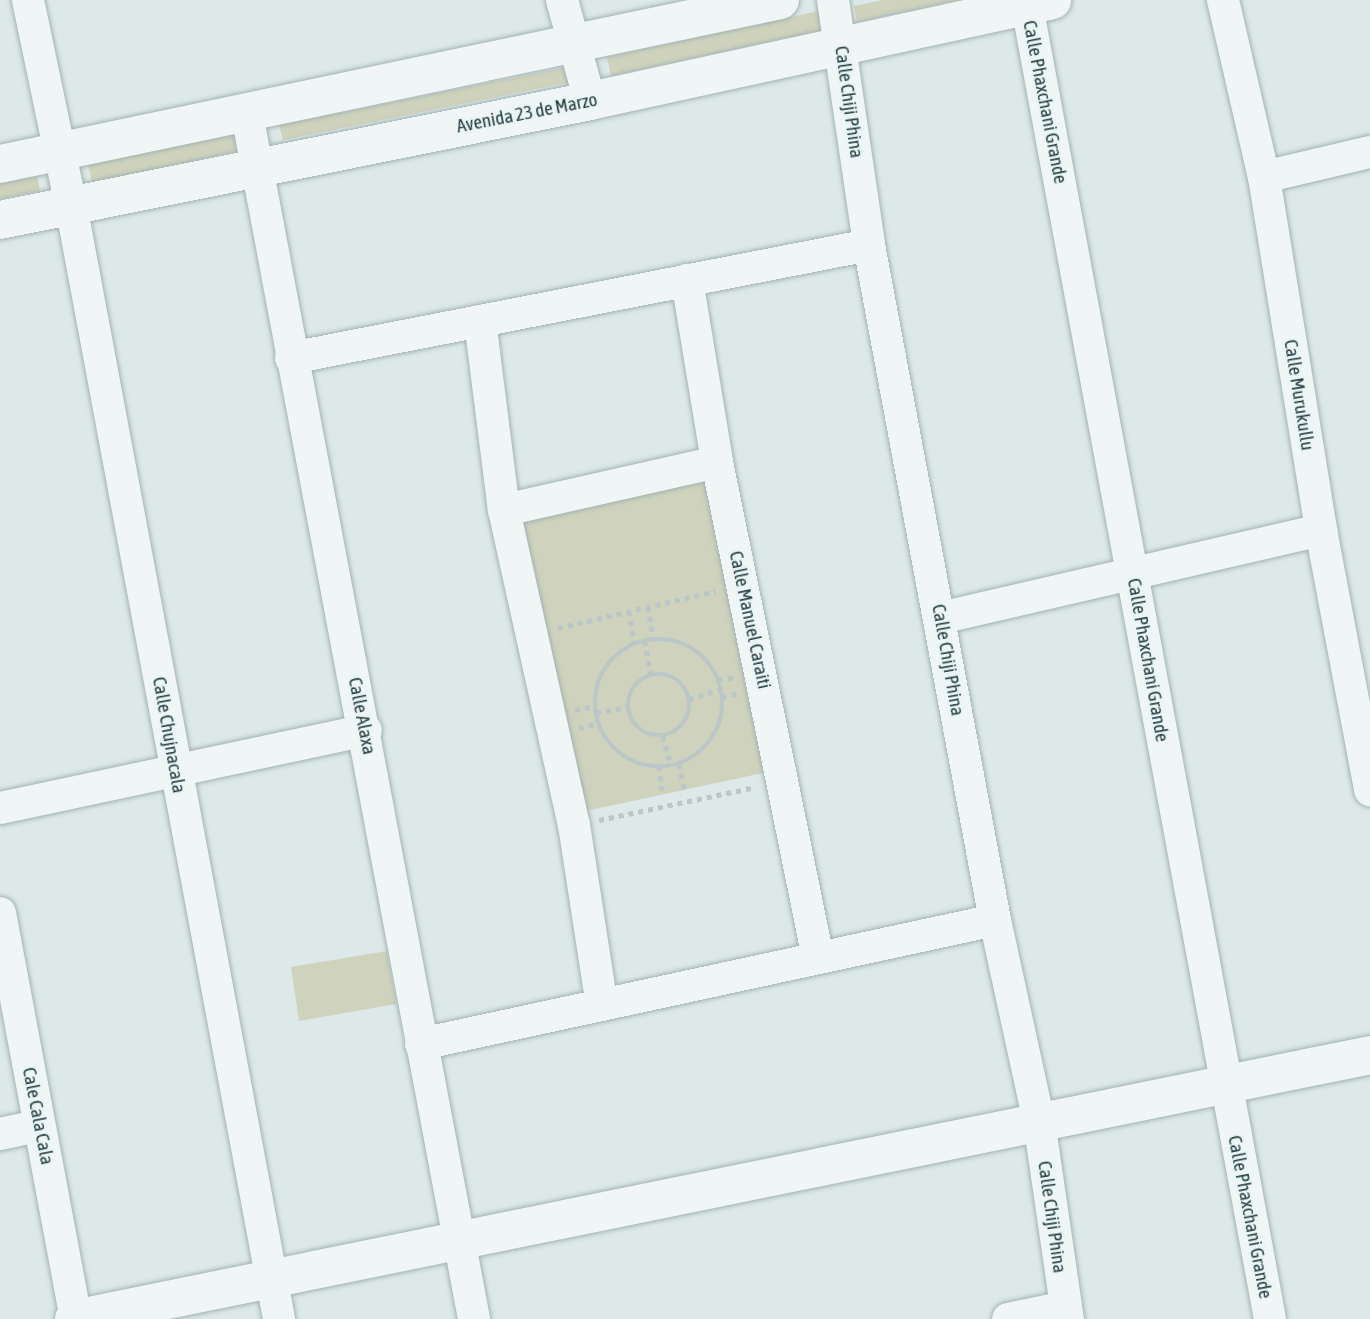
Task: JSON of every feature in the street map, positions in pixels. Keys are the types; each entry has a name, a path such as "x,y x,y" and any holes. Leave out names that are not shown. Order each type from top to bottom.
{"street":[{"name":"Calle Chujnacala","path":"28,0 61,151 279,1319"},
{"path":"562,0 590,101"},
{"path":"0,164 780,0"},
{"name":"Calle Chiji Phina","path":"833,0 842,45 869,245 995,920 1039,1121 1067,1313"},
{"name":"Calle Murukullu","path":"1223,0 1264,177 1321,530 1370,790"},
{"name":"Avenida 23 de Marzo","path":"0,220 257,166 590,101 1035,2"},
{"name":"Calle Phaxchani Grande","path":"1035,2 1224,1083 1270,1319"},
{"name":"Calle Alaxa","path":"247,114 291,358 366,730 421,1044 474,1319"},
{"path":"1264,177 1370,152"},
{"path":"291,358 869,245"},
{"name":"Calle Manuel Caraiti","path":"687,280 718,462 818,958"},
{"path":"480,321 504,510 574,825 602,1005"},
{"path":"504,510 718,462"},
{"path":"940,618 1321,530"},
{"path":"0,808 366,730"},
{"name":"Cale Cala Cala","path":"0,913 75,1319"},
{"path":"421,1044 995,920"},
{"path":"75,1319 1370,1055"},
{"path":"0,1133 39,1126"},
{"path":"1008,1319 1067,1313"}],"path":[{"path":"530,635 742,586"},
{"path":"648,607 654,640"},
{"path":"629,611 635,645"},
{"path":"654,640 684,644 701,655 722,689 717,730 706,747 671,766 628,760 611,746 596,713 598,684 608,664 635,645 654,640"},
{"path":"645,641 651,676"},
{"path":"651,676 670,677 689,699 681,727 663,736 635,726 628,706 634,687 651,676"},
{"path":"689,699 722,689"},
{"path":"596,713 628,706"},
{"path":"663,736 671,766"},
{"path":"679,764 685,790"},
{"path":"659,766 663,794"},
{"path":"574,825 784,781"}],"green space":[{"path":"882,0 959,0 857,22 854,6"},
{"path":"819,11 823,30 611,76 607,57"},
{"path":"567,67 570,82 283,140 279,125"},
{"path":"239,132 243,150 92,183 88,164"},
{"path":"37,175 40,191 0,199 0,183"},
{"path":"711,475 772,771 581,812 519,515"},
{"path":"387,951 396,1004 299,1021 291,967"}]}
